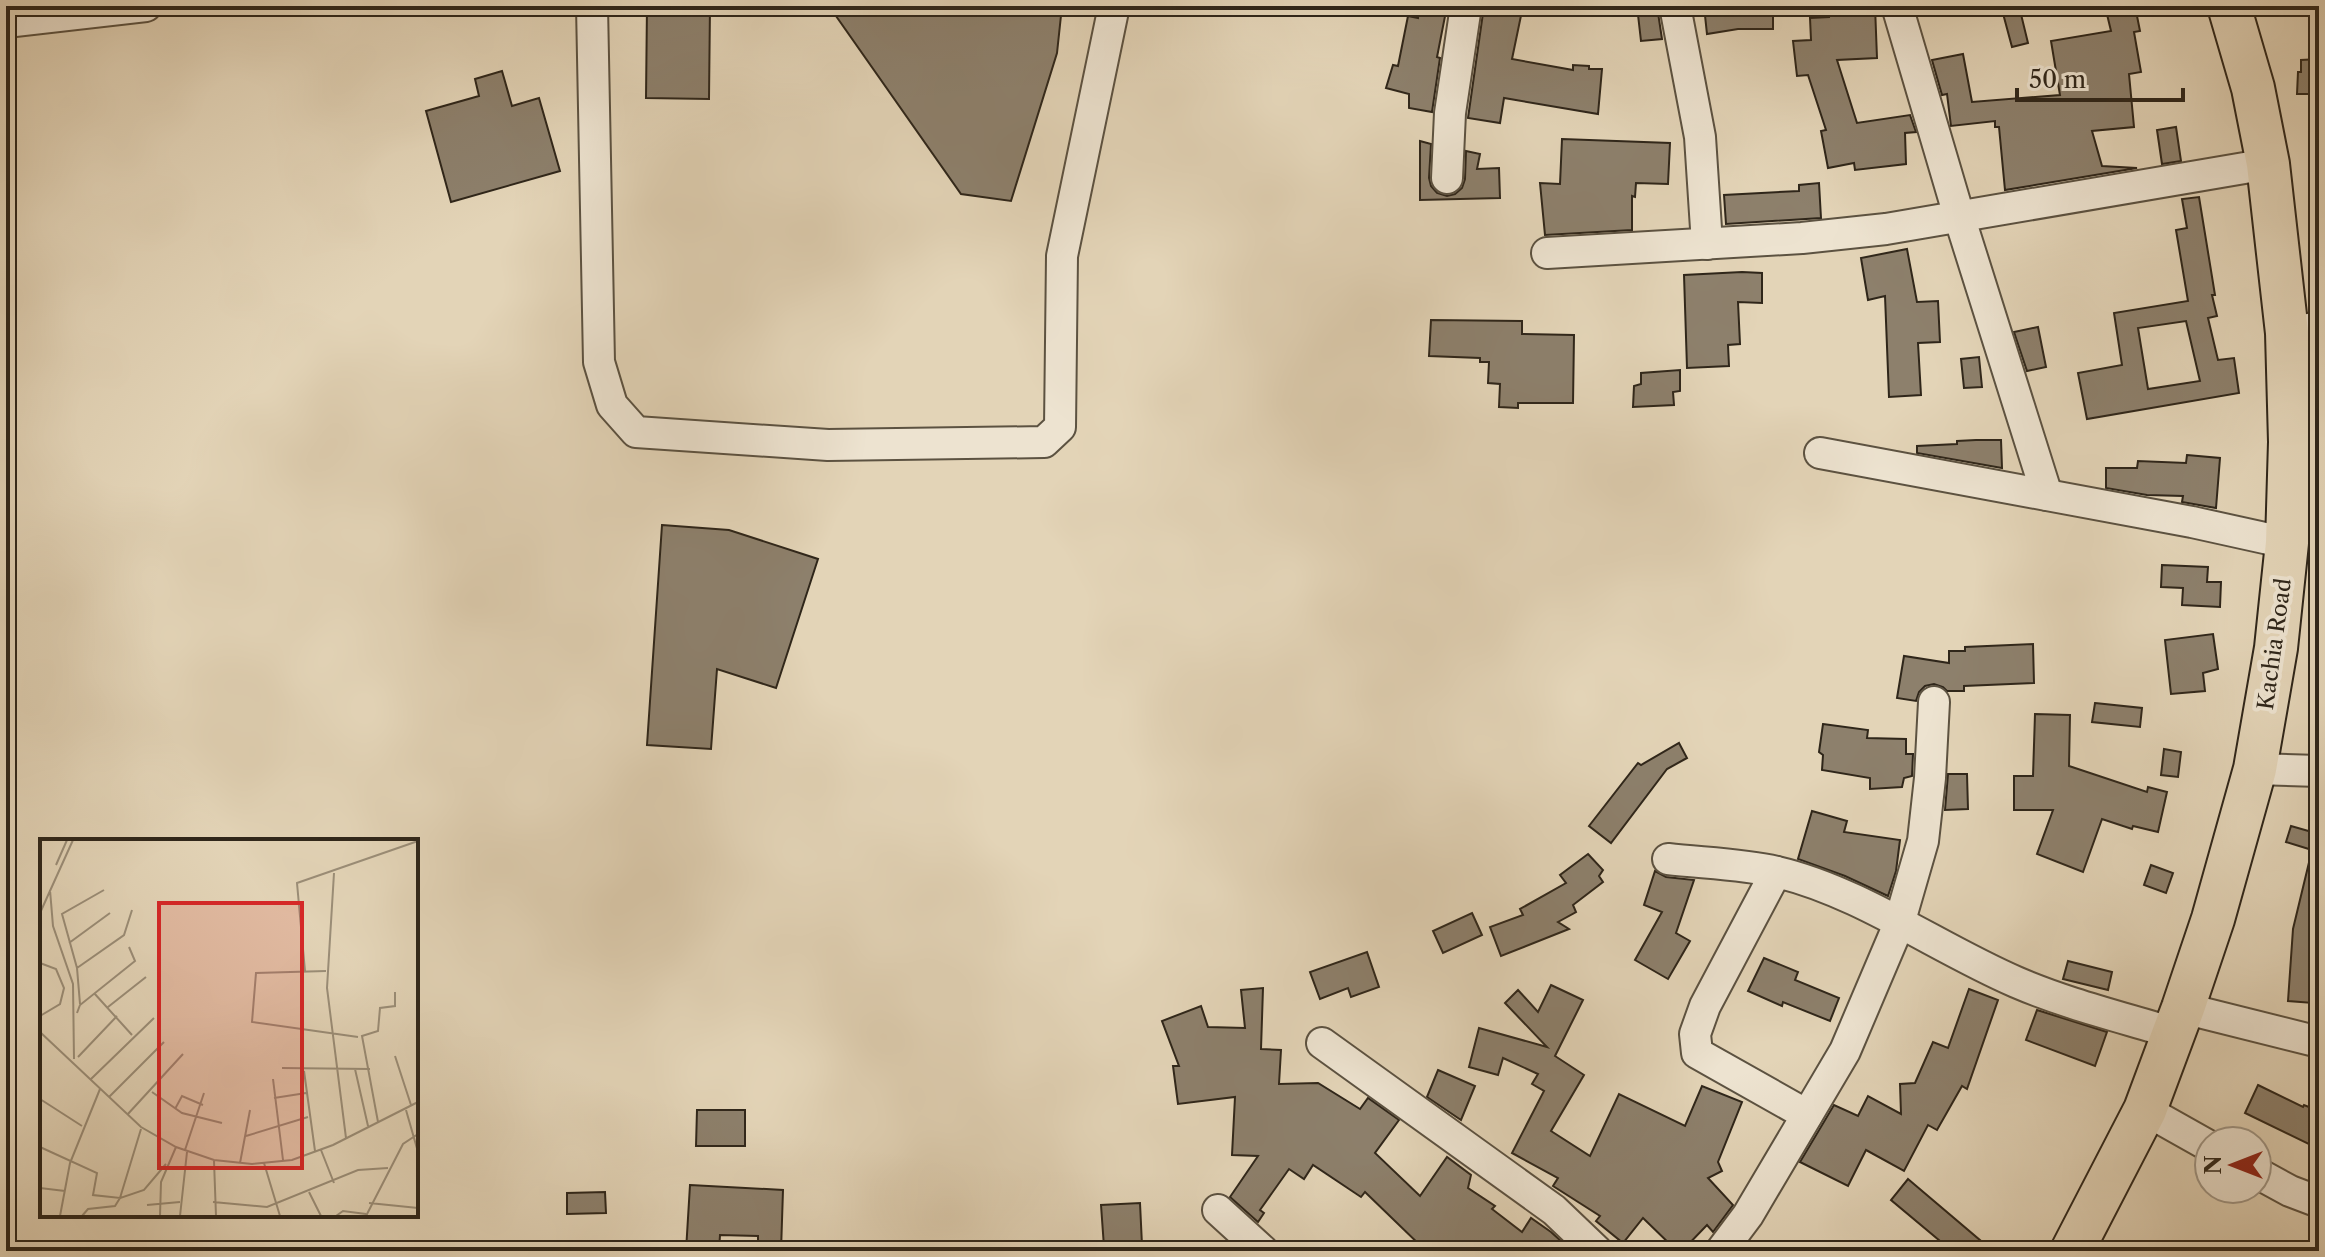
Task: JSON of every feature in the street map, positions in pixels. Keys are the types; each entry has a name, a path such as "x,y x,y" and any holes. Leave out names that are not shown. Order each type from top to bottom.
{"highway":[{"name":"Kachia Road","path":"2072,1251 2145,1110 2213,919 2255,769 2276,648 2287,543 2290,442 2303,330 2253,88 2229,6"}],"street":[{"path":"6,22 146,6"},
{"path":"592,6 599,362 612,405 636,432 828,445 1044,442 1060,427 1062,256 1114,6"},
{"path":"1447,178 1450,113 1466,6"},
{"path":"1675,6 1700,137 1707,244"},
{"path":"1897,6 2047,495"},
{"path":"1547,253 1886,229 2268,164"},
{"path":"1820,453 2192,522 2287,543"},
{"path":"1721,1251 1748,1215 1845,1051 1899,924 1923,841 1934,702"},
{"path":"2255,769 2319,771"},
{"path":"1668,859 1776,872 1812,884 1855,901 2016,982 2071,1003 2319,1042"},
{"path":"1776,872 1705,1006 1695,1034 1697,1053 1807,1115"},
{"path":"1322,1043 1554,1210 1597,1251"},
{"path":"2145,1110 2193,1137"},
{"path":"2273,1182 2319,1202"},
{"path":"2290,1191 2319,1228"},
{"path":"1218,1210 1263,1251"}],"building":[{"path":"647,6 710,6 709,99 646,98"},
{"path":"829,6 1062,6 1057,53 1011,201 961,194"},
{"path":"1419,6 1447,6 1437,57 1440,58 1432,112 1409,108 1409,94 1386,88 1393,65 1398,66 1408,16 1418,18"},
{"path":"1484,6 1523,6 1512,59 1573,70 1573,65 1602,69 1598,114 1504,98 1500,123 1468,118"},
{"path":"1637,6 1657,6 1662,39 1641,41"},
{"path":"1704,6 1773,6 1773,29 1738,29 1707,34"},
{"path":"1875,6 1877,58 1837,60 1857,123 1910,115 1916,132 1905,133 1906,164 1855,170 1854,163 1828,168 1821,131 1826,130 1808,75 1797,76 1793,41 1811,40 1810,18 1829,17 1828,7"},
{"path":"2001,6 2019,6 2028,43 2012,47"},
{"path":"2105,6 2135,6 2140,31 2134,32 2141,72 2129,74 2134,127 2092,131 2102,166 2137,168 2005,190 1999,127 1995,127 1995,121 1951,126 1947,94 1942,95 1932,60 1963,54 1972,102 2060,95 2051,41 2111,31"},
{"path":"2319,59 2319,94 2297,94 2301,60"},
{"path":"502,71 512,106 539,98 560,171 451,202 426,111 479,96 475,79"},
{"path":"2176,127 2181,161 2162,164 2157,130"},
{"path":"1562,139 1670,143 1668,184 1636,183 1635,197 1632,196 1632,230 1545,235 1540,183 1560,184"},
{"path":"1420,141 1431,144 1429,178 1437,193 1447,196 1462,188 1466,151 1480,154 1477,169 1499,168 1500,198 1420,200"},
{"path":"1819,183 1821,218 1726,224 1724,195 1799,191 1799,185"},
{"path":"2199,197 2217,316 2208,318 2218,360 2234,358 2239,393 2087,419 2078,373 2122,365 2114,313 2188,301 2176,230 2187,228 2182,199","holes":["2186,321 2200,381 2148,389 2138,328"]},
{"path":"1907,249 1917,302 1938,301 1940,342 1918,343 1921,395 1889,397 1885,296 1868,300 1861,258"},
{"path":"1762,273 1762,303 1738,302 1740,344 1728,345 1729,366 1687,368 1684,275"},
{"path":"1431,320 1522,321 1522,334 1574,335 1573,403 1518,403 1518,408 1499,407 1500,384 1488,383 1489,362 1480,362 1480,358 1429,356"},
{"path":"2038,327 2046,367 2027,371 2014,332"},
{"path":"1979,357 1982,387 1964,388 1961,359"},
{"path":"1680,370 1680,391 1673,392 1674,405 1633,407 1634,386 1641,384 1641,373"},
{"path":"2001,440 2002,468 1917,453 1917,446"},
{"path":"2187,455 2220,458 2216,508 2182,502 2183,496 2147,495 2106,488 2106,468 2137,468 2138,461 2186,463"},
{"path":"662,525 729,530 818,559 776,688 717,669 711,749 647,745"},
{"path":"2162,565 2208,567 2207,582 2221,582 2220,607 2182,605 2183,588 2161,587"},
{"path":"2213,634 2218,669 2203,673 2205,691 2171,694 2165,640"},
{"path":"2033,644 2034,683 1964,686 1964,691 1947,691 1934,684 1925,686 1916,701 1897,698 1904,656 1949,663 1949,651 1965,651 1965,647"},
{"path":"2095,703 2142,708 2140,727 2092,722"},
{"path":"2035,714 2070,715 2069,766 2147,792 2148,787 2167,792 2158,832 2133,826 2132,829 2102,819 2083,872 2037,854 2053,810 2014,810 2014,776 2033,776"},
{"path":"1823,724 1868,730 1867,738 1906,739 1906,754 1913,754 1912,776 1904,778 1902,787 1870,789 1870,778 1822,770 1823,755 1819,752"},
{"path":"1679,743 1687,758 1667,769 1611,843 1589,826 1638,763 1641,765"},
{"path":"2164,749 2181,752 2178,777 2161,775"},
{"path":"1948,774 1967,774 1968,809 1945,810"},
{"path":"1812,811 1847,821 1844,832 1900,840 1896,871 1888,896 1798,859"},
{"path":"2291,826 2319,834 2319,894 2311,930 2319,930 2313,1003 2288,1001 2293,929 2312,850 2286,842"},
{"path":"1588,854 1603,870 1599,876 1603,882 1573,905 1576,912 1558,922 1569,929 1501,956 1490,927 1523,915 1520,909 1566,883 1560,875"},
{"path":"2151,865 2173,873 2166,893 2144,885"},
{"path":"1655,871 1666,877 1694,880 1676,933 1690,941 1668,979 1635,960 1662,912 1644,905"},
{"path":"1472,913 1482,935 1443,953 1433,931"},
{"path":"1367,952 1379,987 1351,997 1348,988 1320,999 1310,972"},
{"path":"1764,958 1798,972 1795,980 1839,998 1830,1021 1783,1002 1782,1006 1748,991"},
{"path":"2068,961 2112,972 2108,990 2063,979"},
{"path":"1551,985 1583,1000 1555,1056 1584,1075 1551,1131 1590,1156 1619,1094 1685,1126 1702,1086 1742,1102 1718,1162 1722,1171 1708,1178 1733,1205 1713,1232 1707,1225 1682,1251 1677,1251 1643,1218 1623,1243 1596,1221 1600,1216 1553,1186 1558,1178 1512,1153 1544,1091 1532,1084 1538,1074 1503,1058 1498,1075 1469,1067 1479,1028 1547,1047 1505,1003 1518,990 1538,1012"},
{"path":"1263,988 1261,1049 1281,1050 1279,1084 1318,1083 1360,1109 1368,1098 1399,1120 1375,1153 1420,1196 1447,1157 1471,1175 1468,1188 1495,1206 1492,1209 1522,1232 1531,1218 1551,1232 1562,1242 1556,1251 1426,1251 1365,1192 1361,1197 1313,1165 1304,1179 1289,1169 1260,1210 1264,1213 1258,1222 1230,1197 1258,1156 1232,1155 1235,1097 1178,1104 1173,1066 1179,1066 1162,1021 1201,1006 1208,1027 1245,1028 1241,990"},
{"path":"1969,989 1998,1000 1967,1089 1962,1086 1937,1130 1928,1125 1904,1171 1866,1150 1848,1186 1800,1162 1834,1105 1858,1116 1868,1096 1901,1114 1900,1084 1915,1083 1933,1042 1948,1048"},
{"path":"2037,1010 2107,1032 2095,1066 2026,1040"},
{"path":"1438,1070 1475,1086 1461,1120 1427,1097"},
{"path":"2258,1085 2303,1107 2319,1111 2319,1149 2273,1125 2245,1113"},
{"path":"697,1110 745,1110 745,1146 696,1146"},
{"path":"1908,1179 1981,1241 1973,1251 1952,1251 1891,1200"},
{"path":"690,1185 783,1190 781,1251 758,1251 758,1236 720,1235 719,1251 686,1251"},
{"path":"605,1192 606,1213 567,1214 567,1193"},
{"path":"1140,1203 1142,1245 1104,1247 1101,1205"}]}
